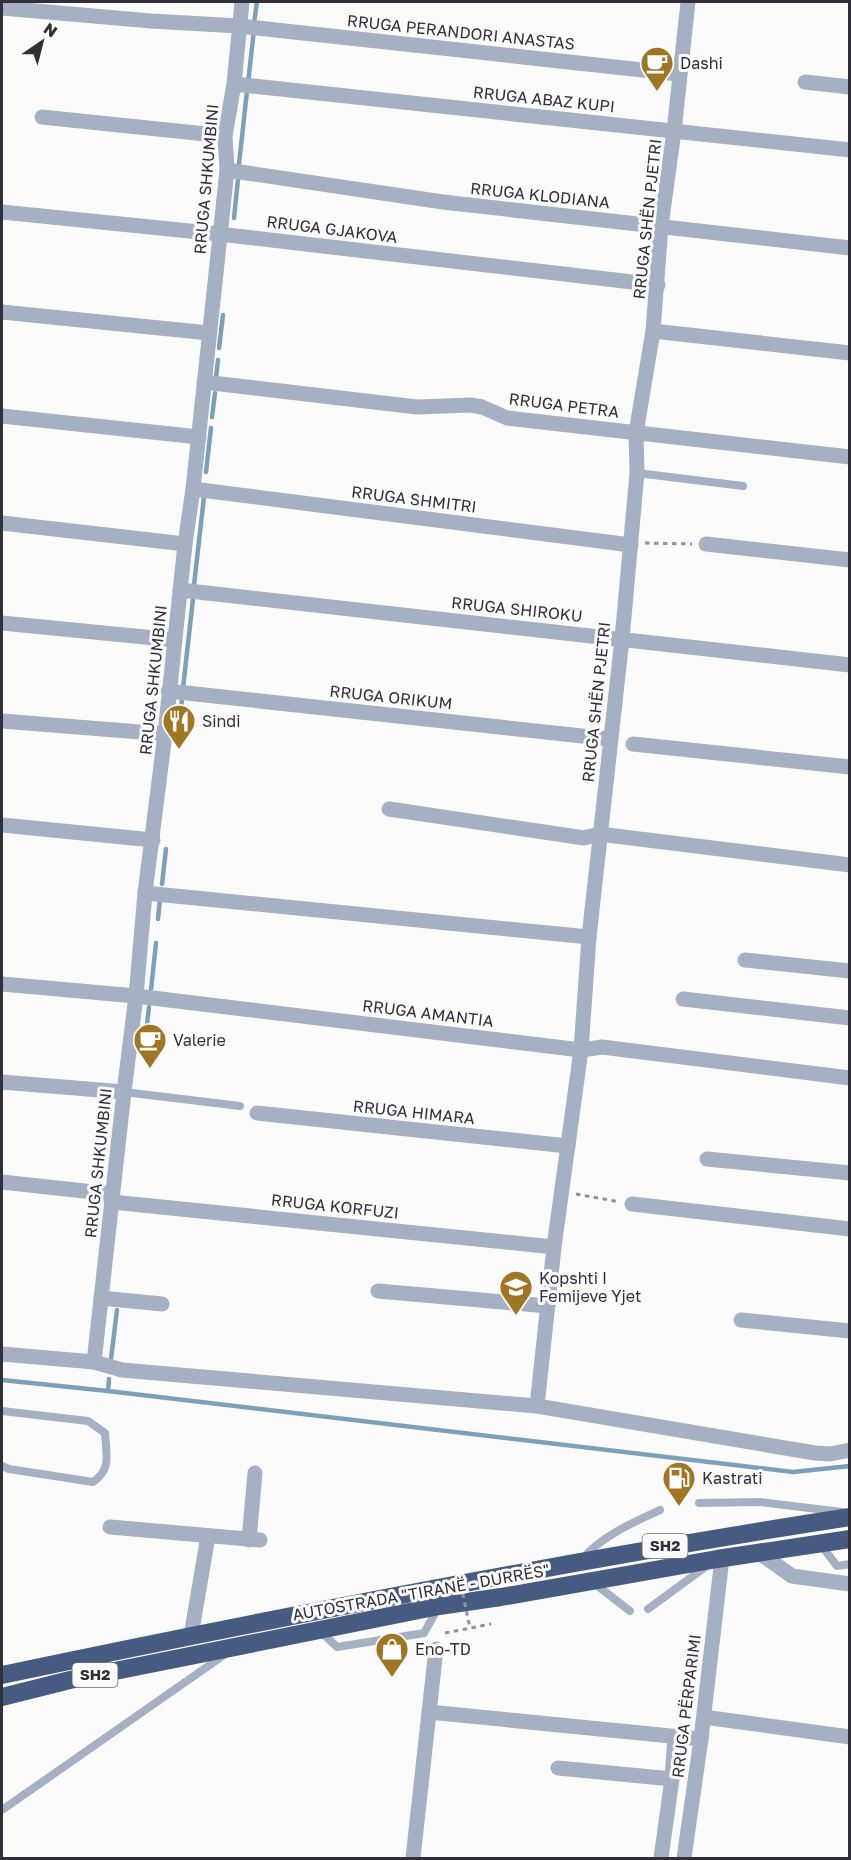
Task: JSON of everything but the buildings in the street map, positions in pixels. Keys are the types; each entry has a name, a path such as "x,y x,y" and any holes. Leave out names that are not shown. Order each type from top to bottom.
{"highway":[{"name":"AUTOSTRADA \"TIRANË - DURRËS\"","path":"2,1675 580,1561 849,1515"},
{"name":"AUTOSTRADA \"TIRANË - DURRËS\"","path":"2,1697 70,1680 439,1606 501,1598 758,1552 849,1539"},
{"path":"2,1669 86,1658"}],"street":[{"name":"RRUGA SHKUMBINI","path":"94,1362 136,996 145,893 165,734 184,544 194,489 227,170 225,136 234,84 242,2"},
{"name":"RRUGA SHËN PJETRI","path":"537,1406 554,1247 581,1050 589,938 610,739 632,641 631,545 637,473 636,433 653,331 661,226 675,132 688,2"},
{"name":"RRUGA PERANDORI ANASTAS","path":"2,8 238,26 679,74"},
{"path":"805,82 849,87"},
{"name":"RRUGA ABAZ KUPI","path":"234,84 849,150"},
{"path":"42,117 225,136"},
{"name":"RRUGA KLODIANA","path":"227,170 442,202 849,248"},
{"name":"RRUGA GJAKOVA","path":"2,212 219,234 658,285"},
{"path":"2,312 209,333"},
{"path":"653,331 849,353"},
{"name":"RRUGA PETRA","path":"204,382 417,407 471,405 482,407 507,418 849,457"},
{"path":"2,417 199,437"},
{"name":"RRUGA SHMITRI","path":"194,489 631,545"},
{"path":"2,524 184,544"},
{"path":"706,544 849,560"},
{"name":"RRUGA SHIROKU","path":"180,590 849,665"},
{"path":"2,623 175,640"},
{"name":"RRUGA ORIKUM","path":"168,691 610,739"},
{"path":"2,721 165,734"},
{"path":"633,744 849,767"},
{"path":"389,809 584,838 599,834 849,865"},
{"path":"2,825 153,840"},
{"path":"145,893 589,938"},
{"path":"745,960 849,971"},
{"name":"RRUGA AMANTIA","path":"2,984 136,996 581,1050 602,1047 849,1078"},
{"path":"683,999 849,1018"},
{"path":"2,1082 124,1092"},
{"name":"RRUGA HIMARA","path":"257,1113 568,1146"},
{"path":"707,1159 849,1173"},
{"name":"RRUGA KORFUZI","path":"2,1182 112,1198 554,1247"},
{"path":"632,1204 849,1229"},
{"path":"378,1291 548,1306"},
{"path":"101,1298 162,1305"},
{"path":"741,1320 849,1331"},
{"path":"2,1354 94,1362 122,1370 537,1406 815,1453 830,1454 849,1450"},
{"path":"110,1527 255,1540 255,1473"},
{"path":"191,1636 208,1536"},
{"path":"758,1552 792,1576 849,1584"},
{"name":"RRUGA PËRPARIMI","path":"684,1858 704,1717 720,1559"},
{"path":"413,1858 436,1649"},
{"path":"429,1712 701,1740"},
{"path":"704,1717 849,1737"},
{"path":"661,1858 672,1779 675,1737"},
{"path":"558,1768 672,1779"}],"lane":[{"path":"637,473 743,486"},
{"path":"124,1092 240,1106"},
{"path":"2,1411 88,1421 105,1433 107,1466 99,1478 93,1482 2,1466"},
{"path":"699,1503 760,1502 849,1515"},
{"path":"580,1561 590,1550 625,1527 660,1510"},
{"path":"819,1543 837,1566 849,1564"},
{"path":"648,1608 720,1559"},
{"path":"592,1581 630,1611"},
{"path":"2,1810 236,1646"}],"path":[{"path":"649,542 706,544"},
{"path":"574,1194 632,1204"},
{"path":"459,1576 470,1628"},
{"path":"445,1633 490,1624"}],"waterway":[{"path":"254,23 257,2"},
{"path":"248,83 254,30"},
{"path":"239,164 247,91"},
{"path":"234,218 238,179"},
{"path":"219,348 223,315"},
{"path":"216,378 218,360"},
{"path":"212,417 215,393"},
{"path":"206,472 211,428"},
{"path":"194,585 204,497"},
{"path":"183,688 193,599"},
{"path":"179,728 182,699"},
{"path":"162,884 166,849"},
{"path":"158,919 160,899"},
{"path":"151,990 156,943"},
{"path":"144,1050 149,1007"},
{"path":"111,1359 117,1310"},
{"path":"109,1379 108,1391 793,1472 850,1466"},
{"path":"2,1380 108,1391"}],"place":[{"name":"Dashi","path":"657,92"},
{"name":"Sindi","path":"179,750"},
{"name":"Valerie","path":"150,1069"},
{"name":"Kopshti I Femijeve Yjet","path":"516,1316"},
{"name":"Kastrati","path":"679,1507"},
{"name":"Eno-TD","path":"392,1678"}]}
